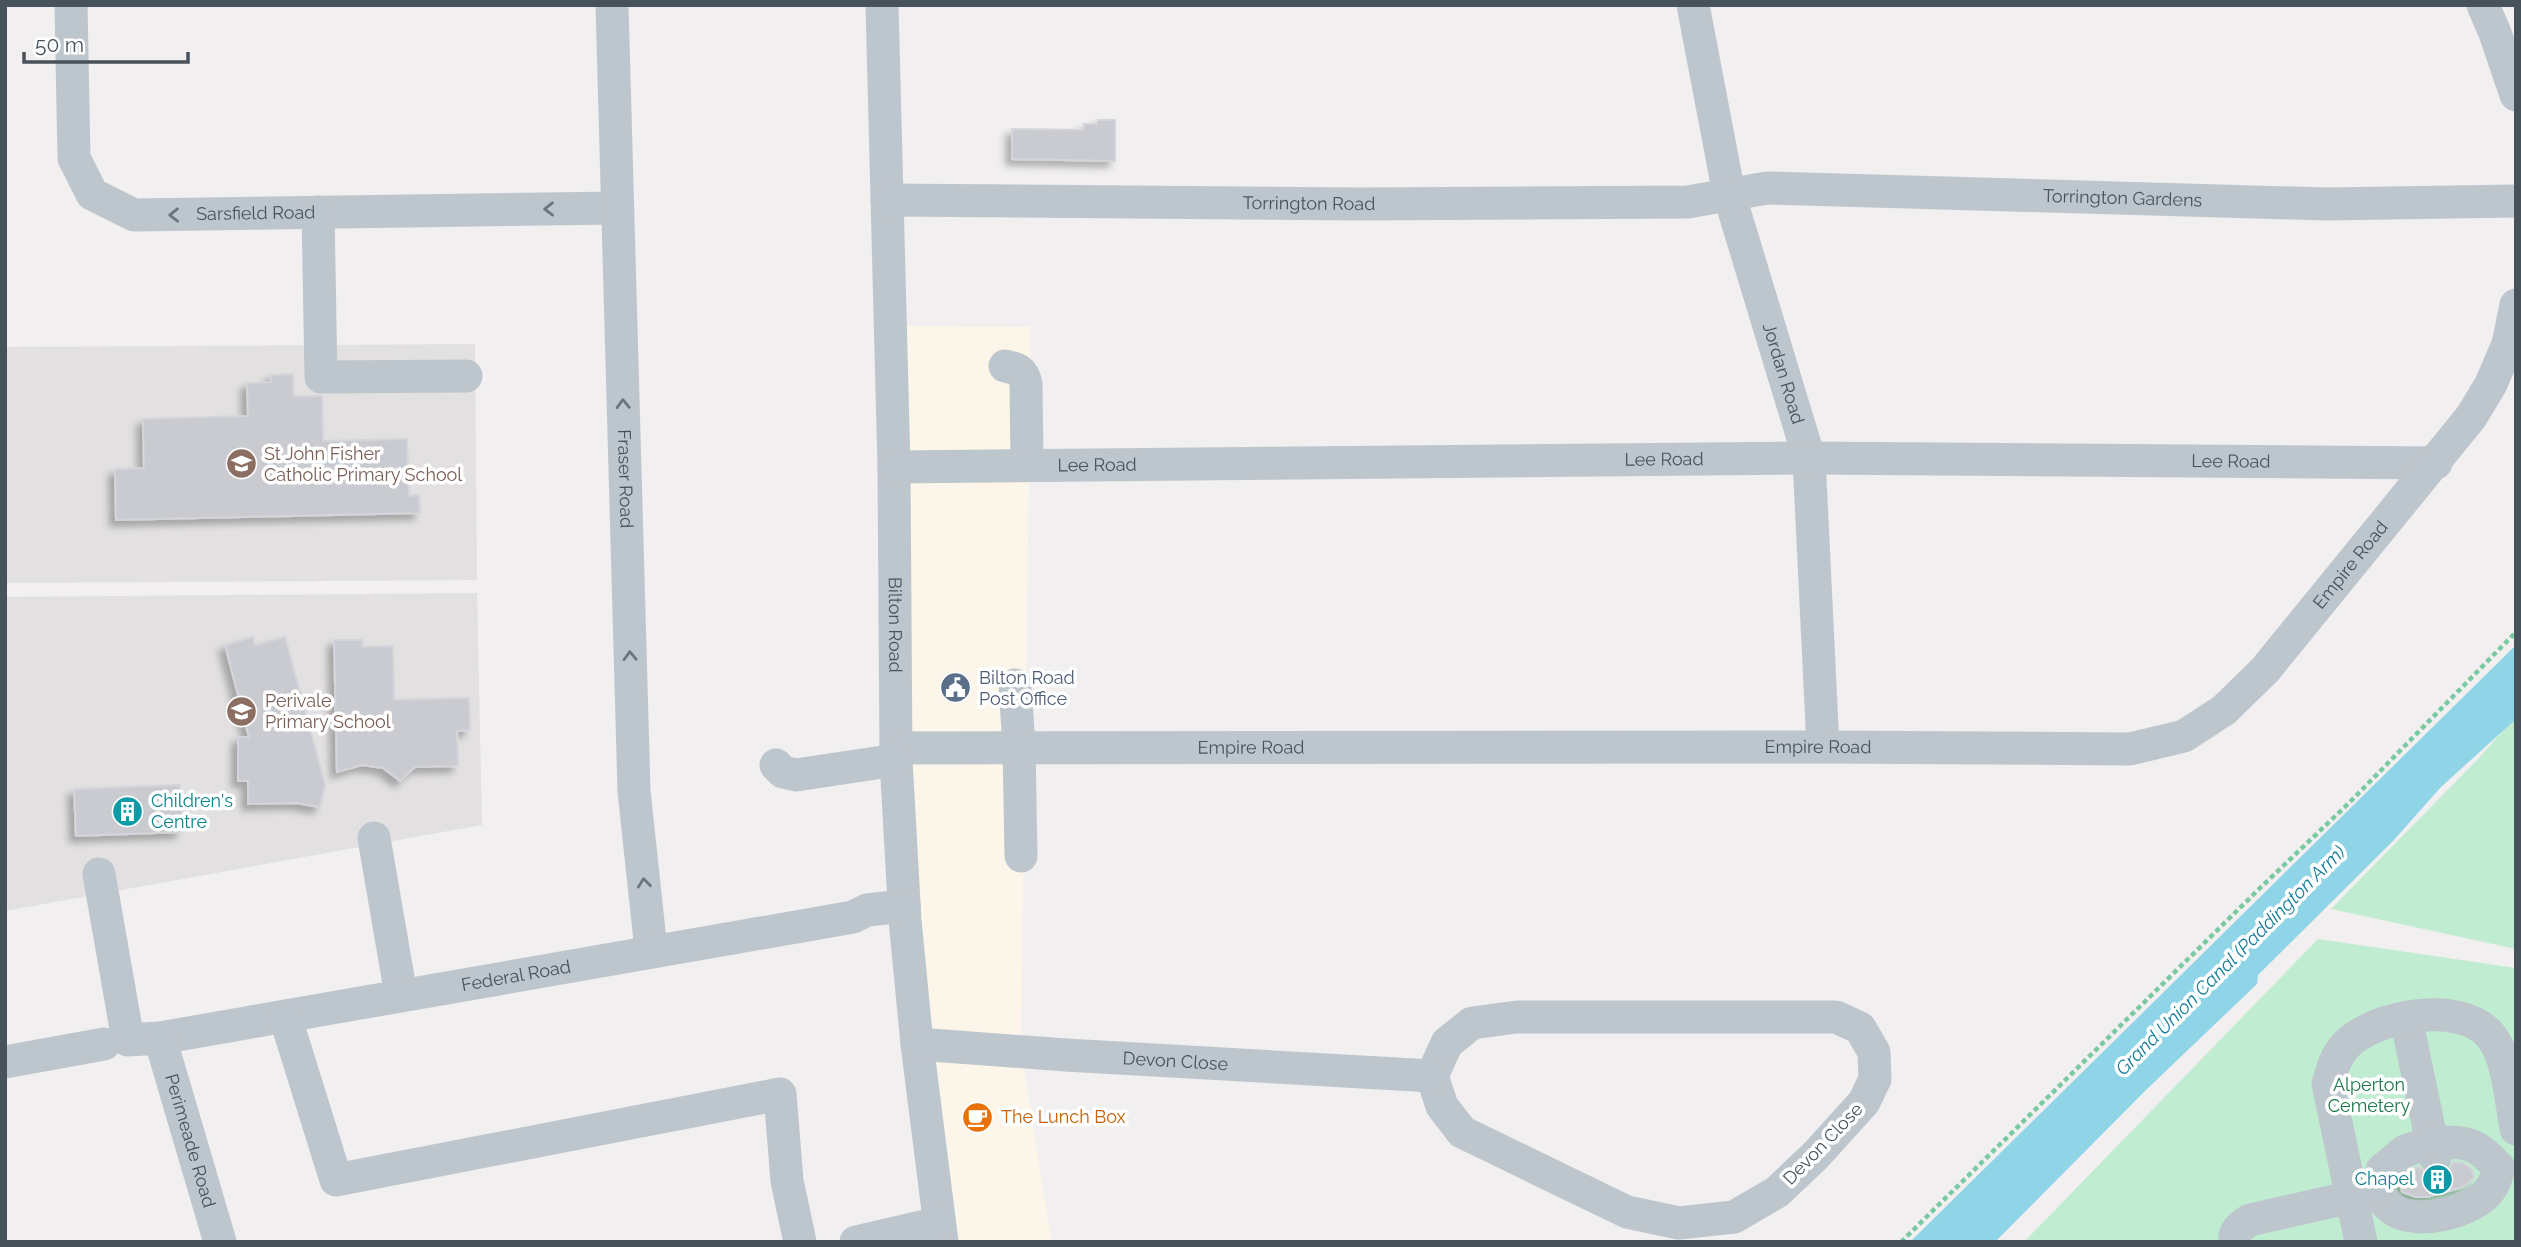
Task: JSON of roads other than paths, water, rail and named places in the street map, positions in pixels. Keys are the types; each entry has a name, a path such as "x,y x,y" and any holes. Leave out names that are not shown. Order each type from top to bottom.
{"street":[{"name":"Sarsfield Road","path":"71,5 74,158 92,194 134,215 617,208"},
{"name":"Fraser Road","path":"612,5 634,790 651,950"},
{"name":"Bilton Road","path":"882,5 894,467 896,754 904,906 917,1044 940,1232"},
{"name":"Jordan Road","path":"1693,5 1729,194 1810,458 1823,747"},
{"path":"2483,5 2516,95"},
{"name":"Torrington Gardens","path":"1729,194 1767,188 2327,204 2516,201"},
{"name":"Torrington Road","path":"887,200 1347,204 1689,202 1729,194"},
{"path":"318,212 321,377 466,376"},
{"name":"Empire Road","path":"776,765 783,772 796,775 896,754 1019,747 2130,749 2184,736 2224,710 2265,670 2471,417 2491,384 2508,344 2516,305"},
{"path":"1006,366 1024,374 1027,466"},
{"name":"Lee Road","path":"894,467 1810,458 2435,463"},
{"path":"1014,685 1019,747 1021,856"},
{"path":"374,838 401,995"},
{"name":"Perimeade Road","path":"99,874 131,1041 220,1242"},
{"name":"Federal Road","path":"5,1062 285,1016 651,950 853,917 867,910 904,906"},
{"path":"2361,1242 2364,1194 2328,1084 2334,1061 2346,1045 2371,1027 2406,1018 2443,1013 2473,1023 2508,1048 2516,1129"},
{"path":"285,1016 336,1180 780,1094 787,1181 800,1242"},
{"name":"Devon Close","path":"1517,1017 1836,1017 1860,1028 1874,1052 1875,1079 1864,1102 1816,1155 1777,1192 1734,1217 1679,1223 1627,1212 1462,1132 1443,1106 1433,1076 1447,1044 1472,1023 1517,1017"},
{"path":"2406,1018 2433,1150"},
{"name":"Devon Close","path":"917,1044 1433,1076"},
{"path":"2235,1242 2234,1237 2239,1227 2250,1220 2364,1194 2382,1170 2405,1151 2433,1150 2463,1142 2484,1150 2508,1166 2491,1189 2475,1203 2446,1218 2417,1217 2392,1209 2364,1194"},
{"path":"856,1242 940,1232"}],"water":[{"name":"Grand Union Canal (Paddington Arm)","path":"2516,645 2516,719 2441,787 2393,841 2258,975 2257,984 2147,1089 1995,1242 1910,1242"}],"place":[{"name":"St John Fisher Catholic Primary School","path":"241,464"},
{"name":"Bilton Road Post Office","path":"956,688"},
{"name":"Perivale Primary School","path":"242,711"},
{"name":"Children's Centre","path":"128,811"},
{"name":"The Lunch Box","path":"978,1117"},
{"name":"Chapel","path":"2437,1179"}],"park label":[{"name":"Alperton Cemetery","path":"2369,1095"}]}
